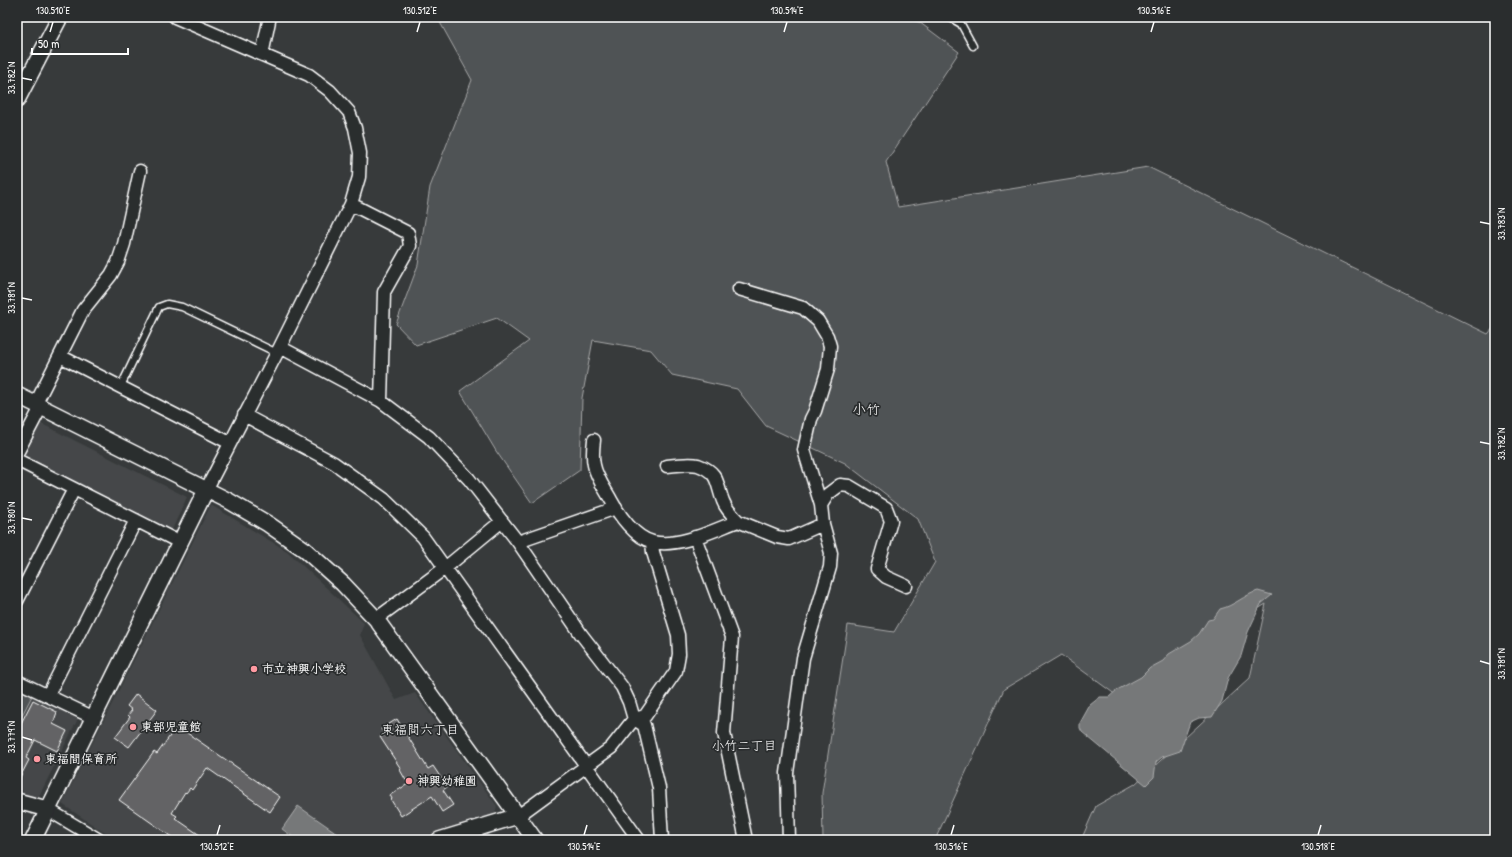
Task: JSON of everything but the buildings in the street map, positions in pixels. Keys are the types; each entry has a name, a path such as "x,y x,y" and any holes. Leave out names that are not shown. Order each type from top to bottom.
{"street":[{"path":"17,100 60,17"},
{"path":"34,839 47,809 92,718 244,415 279,350 351,204 359,177 360,153 355,128 349,112 330,90 309,75 175,17"},
{"path":"262,55 269,20 268,17"},
{"path":"17,453 60,356 83,310 118,262 124,244 140,171"},
{"path":"351,204 408,233 410,246 384,292 381,402"},
{"path":"739,289 803,308 818,321 827,336 830,346 828,369 815,411 811,419 804,450 821,505 823,524 830,553 830,567 803,658 787,773 789,840"},
{"path":"279,350 381,402 429,437 470,479 518,542 582,634 622,687 629,702 634,719 644,726 659,788 662,840"},
{"path":"60,356 230,443"},
{"path":"17,395 229,501 268,524 304,549 343,584 376,619 535,840"},
{"path":"244,415 334,463 384,499 423,537 639,840"},
{"path":"594,440 594,465 626,524 643,538 652,542 667,543 695,537 738,521"},
{"path":"17,460 181,543"},
{"path":"667,466 697,465 712,473 718,481 723,501 728,511 738,521 777,537 789,540 823,524"},
{"path":"821,505 828,494 840,485 850,486 886,508 891,521 877,569 886,577 906,586"},
{"path":"17,601 74,489"},
{"path":"518,542 616,508"},
{"path":"48,695 136,520"},
{"path":"376,619 445,568 502,521"},
{"path":"695,537 732,637 724,733 746,840"},
{"path":"439,840 518,816 611,748 634,719 645,716 676,671 680,654 678,635 653,552 652,542"},
{"path":"17,681 92,718"},
{"path":"17,802 47,809 99,840"}],"lane":[{"path":"950,17 961,24 973,46"},
{"path":"120,388 159,307 167,304 182,306 279,350"}],"shaded area":[{"path":"437,17 898,17 919,22 959,52 886,162 898,207 1148,167 1488,334 1495,326 1495,840 1081,840 1096,806 1135,784 1250,678 1266,604 1116,695 1061,655 1004,689 935,840 823,840 822,793 848,625 894,632 935,562 918,519 845,463 766,426 737,389 672,375 651,350 593,340 582,398 580,470 532,503 496,451 460,391 529,341 497,318 416,345 396,324 418,265 430,187 472,80"},
{"path":"40,423 187,497 171,532 24,455"},
{"name":"市立神興小学校","path":"211,505 287,551 364,623 360,635 396,700 415,693 497,806 494,816 416,840 115,840 62,804"},
{"path":"1258,591 1272,595 1261,604 1248,632 1241,656 1228,678 1222,701 1212,717 1199,718 1190,722 1180,751 1162,757 1156,762 1154,777 1146,785 1082,732 1080,723 1090,705 1100,697 1109,697 1117,690 1141,677 1150,668 1163,661 1169,654 1191,641 1199,634 1208,620 1213,619 1220,609 1225,608"},
{"path":"17,686 33,694 17,725"},
{"name":"東福間保育所","path":"33,694 79,717 38,798 17,793 17,725"},
{"path":"298,806 337,833 332,840 297,840 282,829"}],"place":[{"name":"市立神興小学校","path":"254,669"},
{"name":"東部児童館","path":"133,727"},
{"name":"東福間保育所","path":"37,759"},
{"name":"神興幼稚園","path":"409,781"}],"district":[{"name":"小竹","path":"866,409"},
{"name":"東福間六丁目","path":"420,729"},
{"name":"小竹二丁目","path":"744,745"}]}
